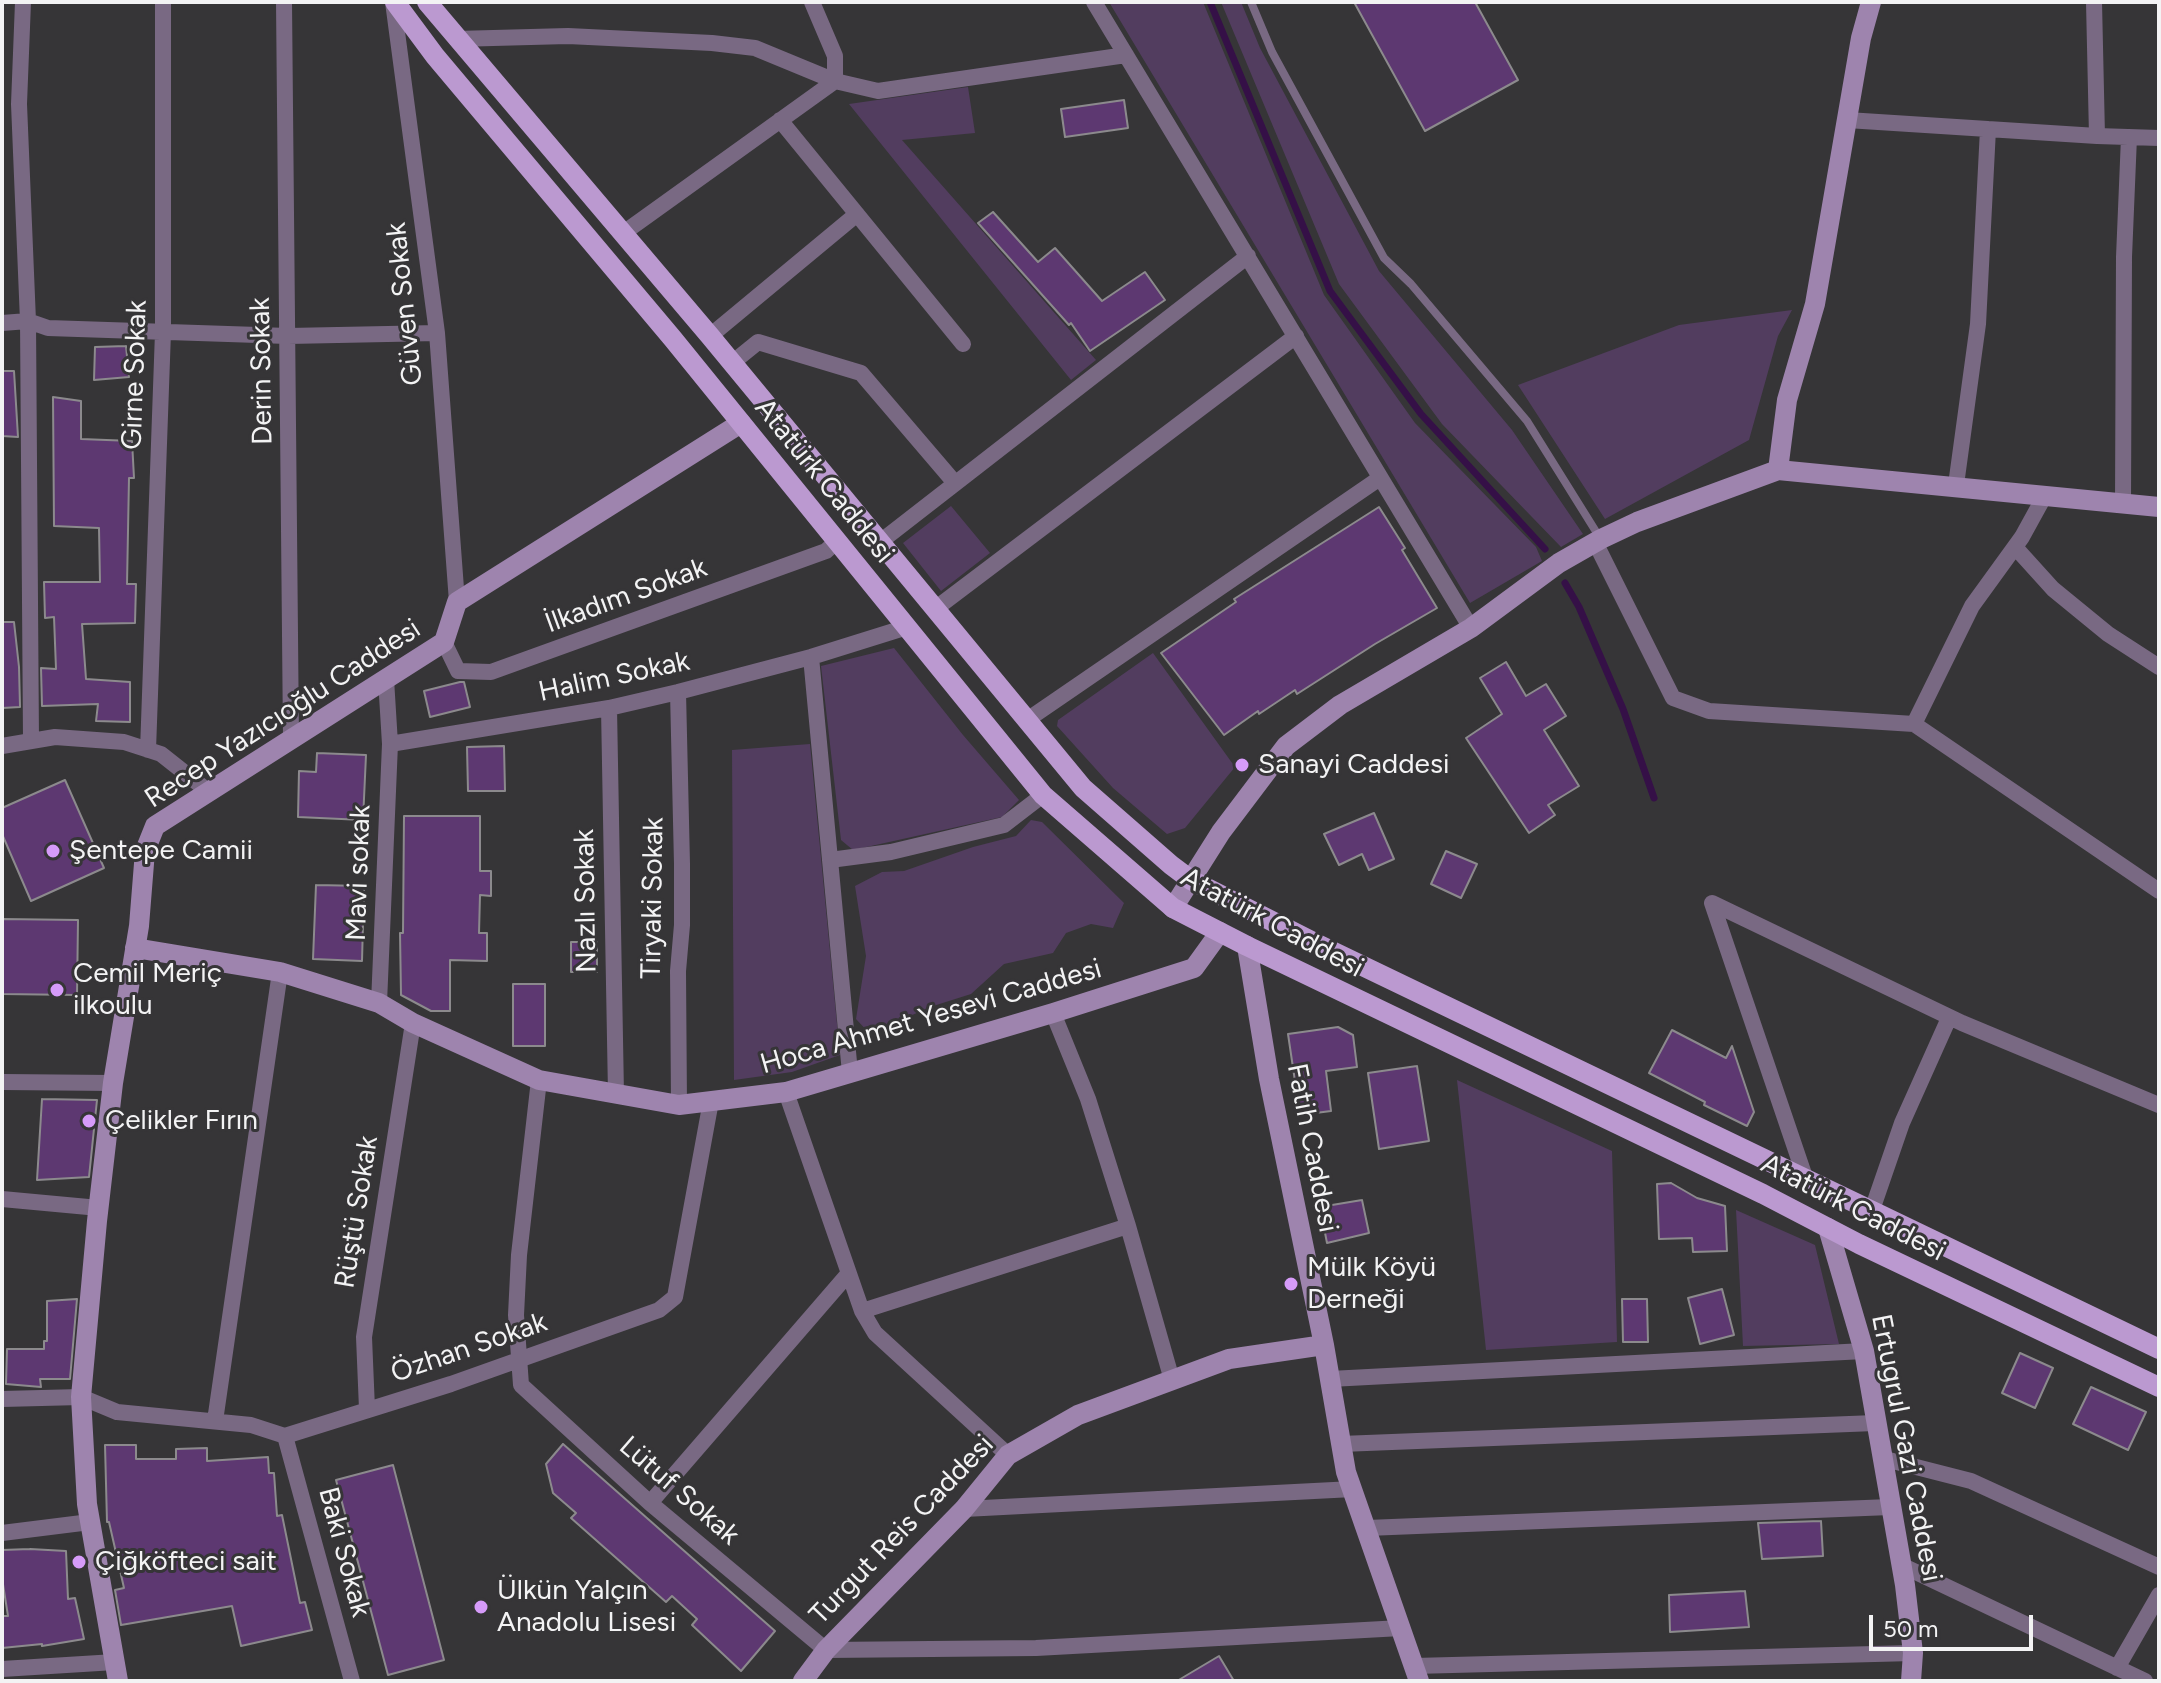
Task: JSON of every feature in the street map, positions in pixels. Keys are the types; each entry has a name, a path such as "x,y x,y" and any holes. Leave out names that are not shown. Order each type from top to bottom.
{"main road":[{"name":"Atatürk Caddesi","path":"394,2 435,56 741,423 1043,795 1173,908 2159,1387"},
{"path":"427,2 710,336 1083,788 1171,865 1191,880 1330,950 2159,1349"}],"street":[{"path":"23,2 19,104 28,321 31,741"},
{"name":"Girne Sokak","path":"148,750 163,332 163,2"},
{"name":"Derin Sokak","path":"284,2 291,739"},
{"name":"Güven Sokak","path":"394,2 437,333 457,602"},
{"path":"812,2 835,56 835,81"},
{"path":"1094,2 1471,628"},
{"path":"1778,470 1787,400 1815,304 1861,38 1871,2"},
{"path":"2094,2 2097,136"},
{"path":"456,39 568,36 755,48 835,81 878,91 1126,55"},
{"path":"622,234 835,81"},
{"path":"780,120 963,344"},
{"path":"1847,120 2159,138"},
{"path":"1956,485 1978,324 1988,129"},
{"path":"2123,502 2124,257 2129,137"},
{"path":"710,336 857,214"},
{"path":"880,542 1248,256"},
{"path":"2,323 28,321 48,328 288,336 437,333"},
{"path":"935,609 1296,336"},
{"path":"732,363 758,342 861,373 955,483"},
{"path":"457,602 741,423"},
{"path":"1173,908 1221,832 1286,746 1340,705 1471,628 1559,563 1637,522 1778,470 2159,507"},
{"path":"1027,720 1380,478"},
{"path":"1914,724 1972,606 2015,547 2044,497"},
{"path":"1601,539 1597,546 1673,698 1709,711 1914,724 2159,891"},
{"name":"İlkadım Sokak","path":"444,642 458,671 491,672 826,551 837,541"},
{"path":"2015,547 2053,589 2108,634 2159,667"},
{"name":"Recep Yazıcıoğlu Caddesi","path":"117,1671 90,1522 81,1397 113,1083 139,926 145,851 155,826 444,642 457,602"},
{"name":"Halim Sokak","path":"390,744 609,708 811,657 907,627"},
{"path":"811,657 850,1073"},
{"path":"386,679 390,744"},
{"name":"Tiryaki Sokak","path":"678,692 682,864 678,971 679,1105"},
{"name":"Nazlı Sokak","path":"609,708 616,1094"},
{"path":"2,746 55,737 124,742 161,754 209,792"},
{"name":"Mavi sokak","path":"379,1003 390,744"},
{"path":"830,860 891,852 1004,825 1043,795"},
{"path":"1805,1177 1712,903 1949,1018 2159,1105"},
{"name":"Hoca Ahmet Yesevi Caddesi","path":"135,948 280,972 379,1003 413,1023 539,1080 679,1105 786,1092 1194,968 1220,932"},
{"name":"Fatih Caddesi","path":"1247,946 1269,1079 1324,1345 1341,1444 1353,1489 1416,1673"},
{"path":"215,1421 280,972"},
{"path":"1053,1013 1088,1099 1172,1380"},
{"path":"1872,1210 1902,1123 1949,1018"},
{"name":"Rüştü Sokak","path":"367,1409 364,1337 413,1023"},
{"name":"Lütuf Sokak","path":"539,1080 519,1255 516,1315 521,1385 650,1503 826,1650"},
{"path":"2,1082 113,1083"},
{"path":"786,1092 862,1311 875,1333 1008,1455"},
{"name":"Özhan Sokak","path":"285,1436 451,1384 659,1310 675,1297 711,1101"},
{"path":"2,1199 99,1208"},
{"path":"862,1311 1128,1226"},
{"name":"Ertugrul Gazi Caddesi","path":"1828,1228 1864,1351 1901,1565 1913,1653 1911,1681"},
{"path":"650,1503 849,1273"},
{"name":"Turgut Reis Caddesi","path":"803,1681 826,1650 964,1509 1008,1455 1078,1415 1229,1359 1324,1345"},
{"path":"1330,1379 1864,1351"},
{"path":"2,1399 81,1397 117,1412 251,1425 285,1436"},
{"path":"1341,1444 1875,1423"},
{"name":"Baki Sokak","path":"285,1436 352,1681"},
{"path":"1881,1458 1971,1481 2159,1567"},
{"path":"964,1509 1353,1489"},
{"path":"1367,1528 1890,1507"},
{"path":"2,1533 90,1522"},
{"path":"1901,1565 2145,1681"},
{"path":"2117,1668 2159,1595"},
{"path":"826,1650 1036,1648 1401,1628"},
{"path":"1416,1673 1913,1653"},
{"path":"2,1669 117,1671"}],"lane":[{"path":"1251,2 1272,52 1384,258 1411,284 1527,421 1601,539"}],"shaded area":[{"path":"1109,2 1203,2 1324,295 1415,423 1536,547 1542,561 1470,603"},
{"path":"1221,2 1241,2 1260,48 1379,271 1512,430 1583,534 1561,547 1442,424 1339,284"},
{"path":"968,87 975,133 902,140 1096,360 1071,380 849,104"},
{"path":"1792,310 1778,336 1749,440 1605,519 1518,385 1679,325"},
{"path":"951,506 990,553 941,591 903,543"},
{"path":"894,648 1019,800 1002,817 853,850 841,840 821,666"},
{"path":"1153,653 1235,767 1185,828 1167,834 1113,788 1057,726 1058,720"},
{"path":"810,744 840,1055 792,1072 734,1080 732,750"},
{"path":"1031,820 1042,822 1124,903 1113,928 1091,924 1066,933 1053,953 1004,964 971,994 930,1007 870,1034 856,1019 866,956 855,886 882,872 904,871 1016,836"},
{"path":"1457,1080 1612,1151 1617,1342 1486,1350"},
{"path":"1736,1210 1815,1245 1839,1344 1743,1346"}],"building":[{"path":"1354,2 1475,2 1518,80 1425,131"},
{"path":"1124,100 1128,128 1065,137 1061,109"},
{"path":"993,212 1038,262 1055,248 1102,301 1145,272 1165,300 1090,351 1071,323 1069,325 978,223"},
{"path":"126,346 129,377 94,380 95,347"},
{"path":"2,371 14,371 18,437 2,436"},
{"path":"53,397 81,401 81,439 132,441 134,478 129,478 127,584 136,584 135,623 82,624 86,679 130,682 130,722 96,721 98,704 42,706 41,668 56,669 54,617 45,618 44,582 100,582 99,528 54,526"},
{"path":"1379,507 1437,608 1297,694 1295,690 1259,714 1258,711 1224,735 1161,653 1236,602 1234,599"},
{"path":"2,622 14,622 20,707 2,708"},
{"path":"1506,662 1526,696 1546,684 1566,716 1544,730 1579,786 1548,805 1555,815 1529,833 1466,738 1502,714 1480,678"},
{"path":"464,682 470,707 430,717 424,691"},
{"path":"504,746 505,791 468,791 467,747"},
{"path":"317,753 366,755 363,820 298,817 299,771 316,772"},
{"name":"Şentepe Camii","path":"65,780 104,868 31,901 2,834 2,808"},
{"path":"1374,813 1394,859 1369,870 1362,854 1339,865 1324,834"},
{"path":"404,816 480,816 480,871 491,871 491,896 480,895 479,933 487,933 487,961 450,960 450,1011 431,1011 401,995"},
{"path":"1446,851 1477,864 1461,898 1431,884"},
{"path":"316,885 364,886 362,961 313,959"},
{"path":"2,919 78,920 77,995 2,994"},
{"path":"571,942 597,942 597,972 571,972"},
{"path":"513,984 545,984 545,1046 513,1046"},
{"path":"1338,1027 1353,1035 1357,1067 1326,1071 1331,1111 1300,1115 1288,1034"},
{"path":"1672,1030 1726,1058 1732,1046 1754,1112 1747,1126 1649,1073"},
{"path":"1417,1066 1429,1141 1379,1149 1368,1073"},
{"path":"42,1099 97,1100 89,1177 37,1180"},
{"path":"1671,1183 1697,1198 1725,1206 1727,1251 1693,1252 1692,1238 1659,1239 1657,1184"},
{"path":"1362,1200 1369,1233 1327,1243 1320,1207"},
{"path":"1722,1289 1734,1335 1700,1344 1688,1298"},
{"path":"77,1299 70,1379 40,1379 41,1387 6,1384 7,1349 44,1349 44,1341 47,1341 47,1301"},
{"path":"1622,1299 1647,1299 1648,1342 1623,1342"},
{"path":"2020,1353 2053,1368 2035,1408 2002,1393"},
{"path":"2091,1387 2146,1412 2128,1450 2073,1424"},
{"path":"563,1444 775,1631 741,1671 692,1625 697,1619 672,1596 666,1602 571,1518 576,1513 553,1493 546,1464"},
{"path":"105,1445 136,1445 136,1459 176,1459 176,1449 207,1448 207,1461 268,1457 269,1473 274,1473 277,1516 282,1515 300,1603 305,1602 312,1630 241,1646 232,1606 121,1625 115,1590 124,1588 107,1522"},
{"path":"393,1465 444,1660 388,1675 336,1480"},
{"path":"1821,1521 1823,1556 1762,1559 1758,1523"},
{"path":"2,1550 66,1551 68,1599 75,1598 84,1639 2,1648 2,1616 8,1616 2,1578"},
{"path":"1745,1591 1749,1627 1670,1632 1669,1595"},
{"path":"1219,1656 1234,1681 1177,1681"}],"waterway":[{"path":"1210,2 1330,291 1421,414 1545,549"},
{"path":"1565,583 1579,607 1623,709 1654,798"}],"place":[{"name":"Sanayi Caddesi","path":"1242,765"},
{"name":"Şentepe Camii","path":"53,851"},
{"name":"Cemil Meriç ilkoulu","path":"57,990"},
{"name":"Çelikler Fırın","path":"89,1121"},
{"name":"Mülk Köyü Derneği","path":"1291,1284"},
{"name":"Çiğköfteci sait","path":"79,1562"},
{"name":"Ülkün Yalçın Anadolu Lisesi","path":"481,1607"}]}
